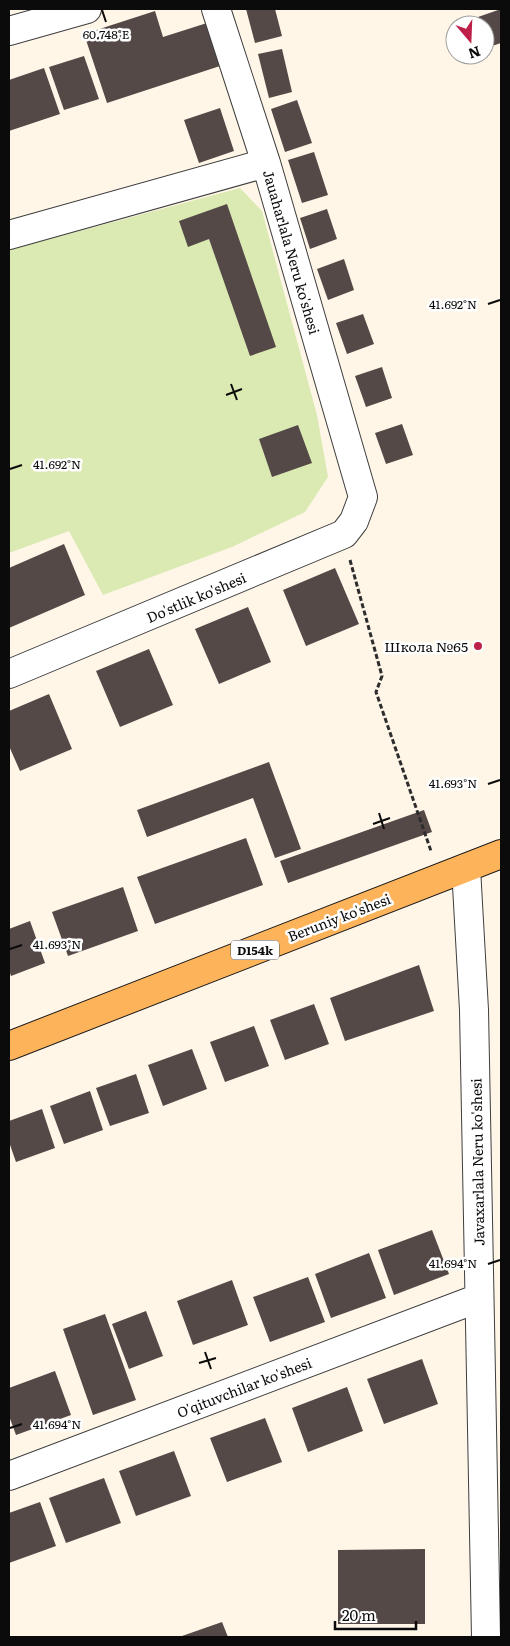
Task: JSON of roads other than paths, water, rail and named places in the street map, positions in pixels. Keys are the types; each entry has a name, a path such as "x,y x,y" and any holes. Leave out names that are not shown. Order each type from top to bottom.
{"main road":[{"name":"Beruniy ko'shesi","path":"9,1046 501,854"}],"street":[{"path":"9,31 87,9"},
{"name":"Jauaharlala Neru ko'shesi","path":"216,9 266,163 364,497 354,521 344,534"},
{"path":"9,235 266,163"},
{"name":"Do'stlik ko'shesi","path":"9,674 344,534"},
{"name":"Javaxarlala Neru ko'shesi","path":"466,868 490,1257 479,1298 492,1505 486,1637"},
{"name":"O'qituvchilar ko'shesi","path":"9,1476 479,1298"}],"place":[{"name":"Школа №65","path":"478,646"}]}
